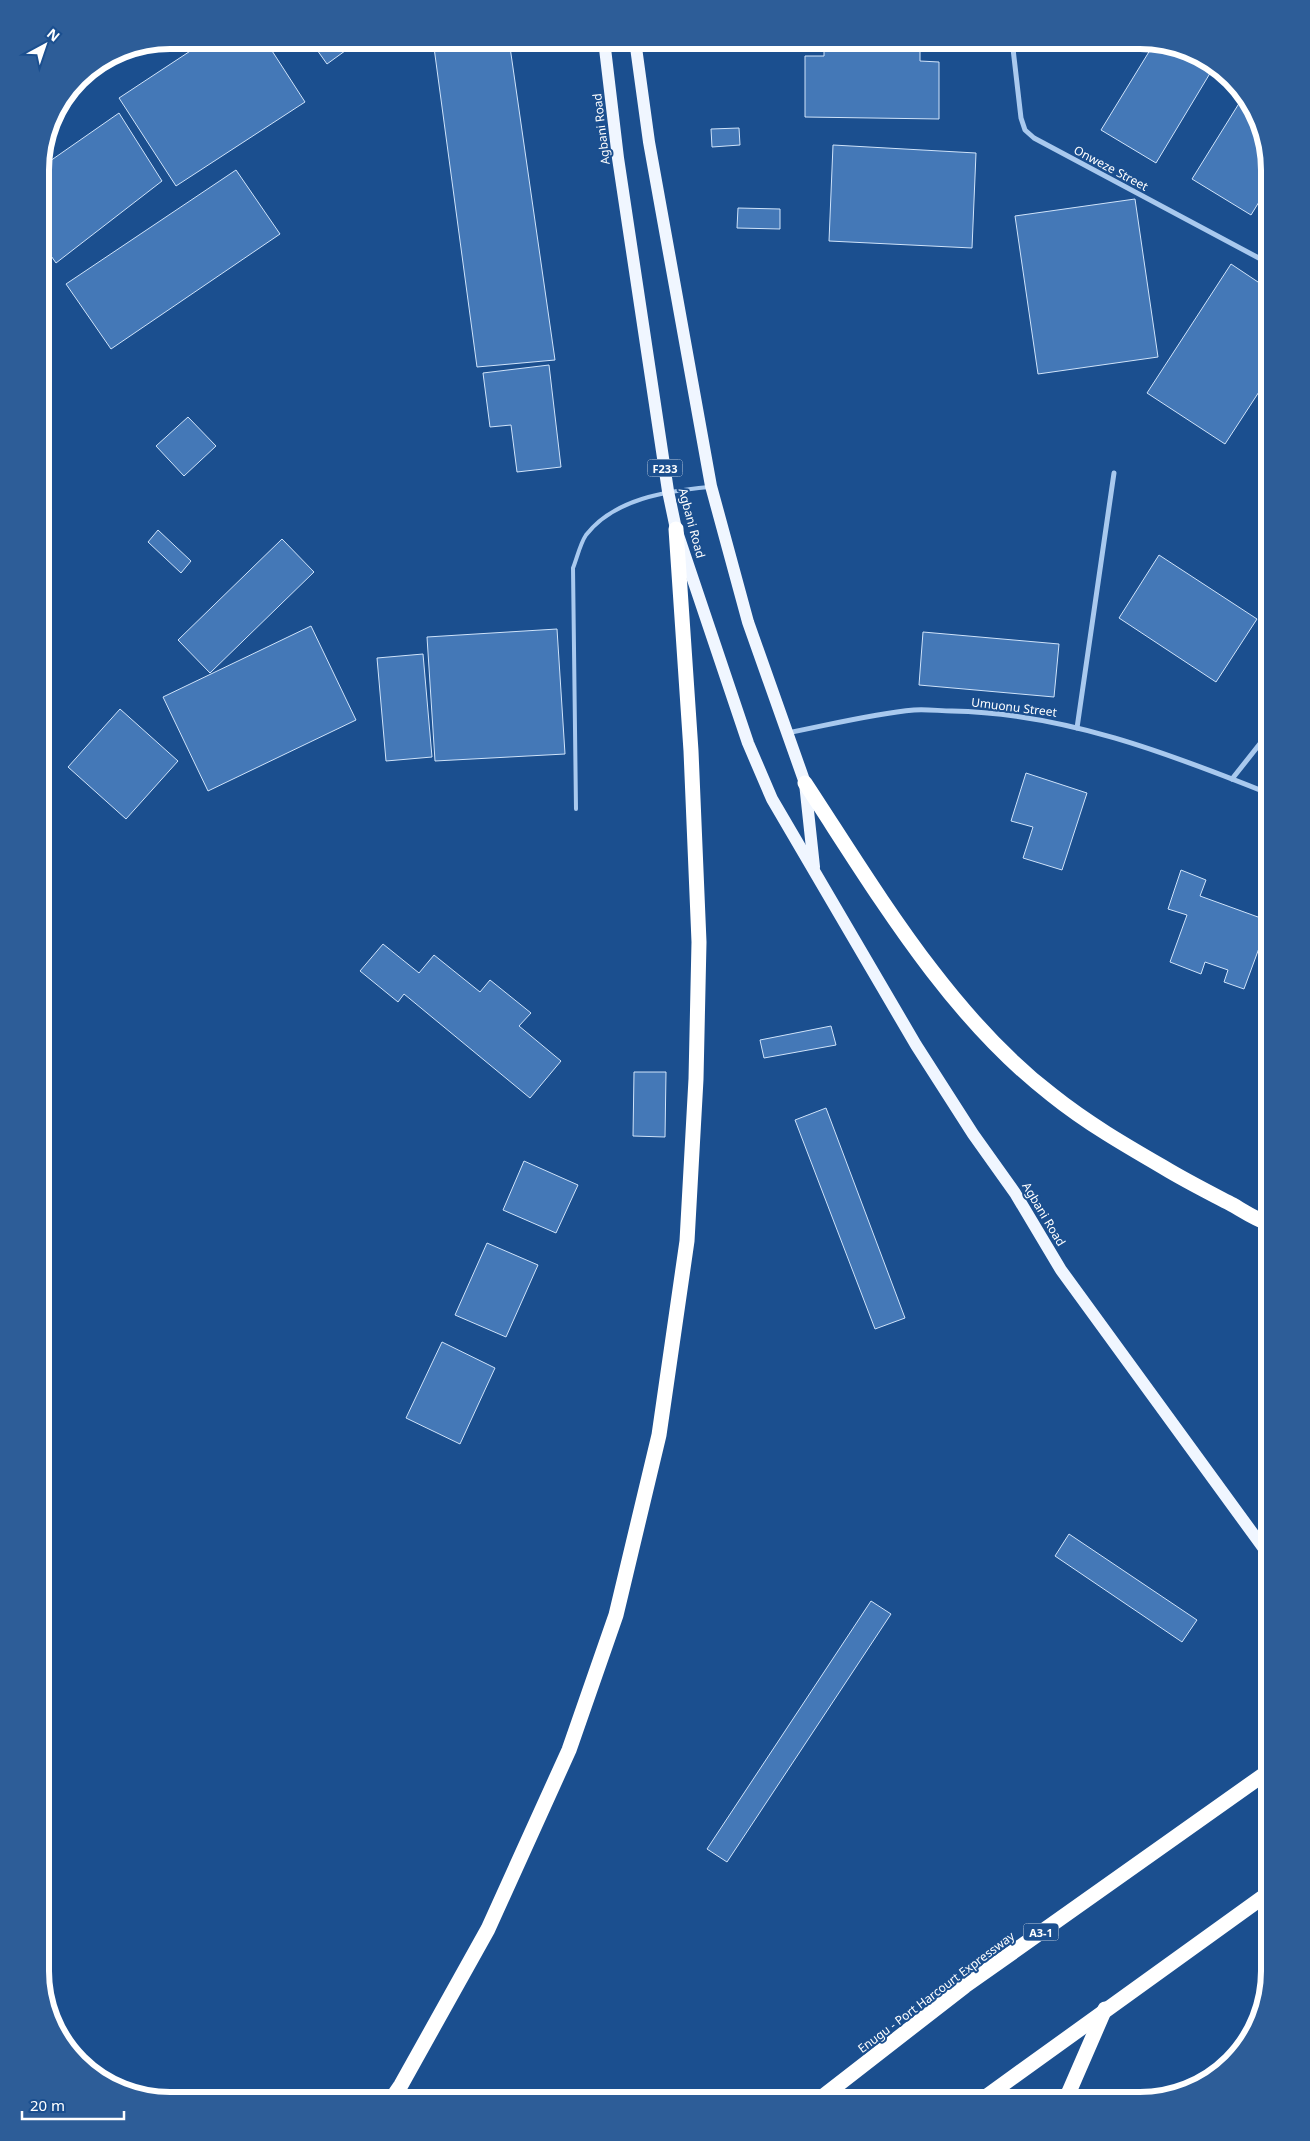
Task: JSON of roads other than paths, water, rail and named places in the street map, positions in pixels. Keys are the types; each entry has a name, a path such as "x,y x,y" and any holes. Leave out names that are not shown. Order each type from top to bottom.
{"highway":[{"path":"396,2092 488,1929 569,1750 616,1615 660,1435 688,1241 700,942 691,751 676,529"},
{"path":"804,783 920,953 960,1005 1007,1055 1051,1094 1098,1129 1183,1179 1261,1219"},
{"name":"Enugu - Port Harcourt Expressway","path":"829,2092 965,1986 1261,1776"},
{"path":"992,2092 1261,1898"},
{"path":"1069,2092 1106,2009"}],"main road":[{"name":"Agbani Road","path":"605,49 618,158 668,491 676,529 748,743 772,799 916,1045 973,1134 1015,1193 1061,1270 1261,1545"},
{"name":"Agbani Road","path":"636,49 648,142 711,486 748,622 804,783 814,872"}],"street":[{"name":"Onweze Street","path":"1013,49 1021,118 1025,130 1034,138 1261,259"},
{"path":"1077,728 1114,473"},
{"name":"Umuonu Street","path":"786,733 873,716 916,710 982,711 1040,718 1121,738 1261,790"},
{"path":"1232,779 1261,743"}],"lane":[{"path":"576,809 573,568 585,536 609,512 668,491 711,486"}]}
